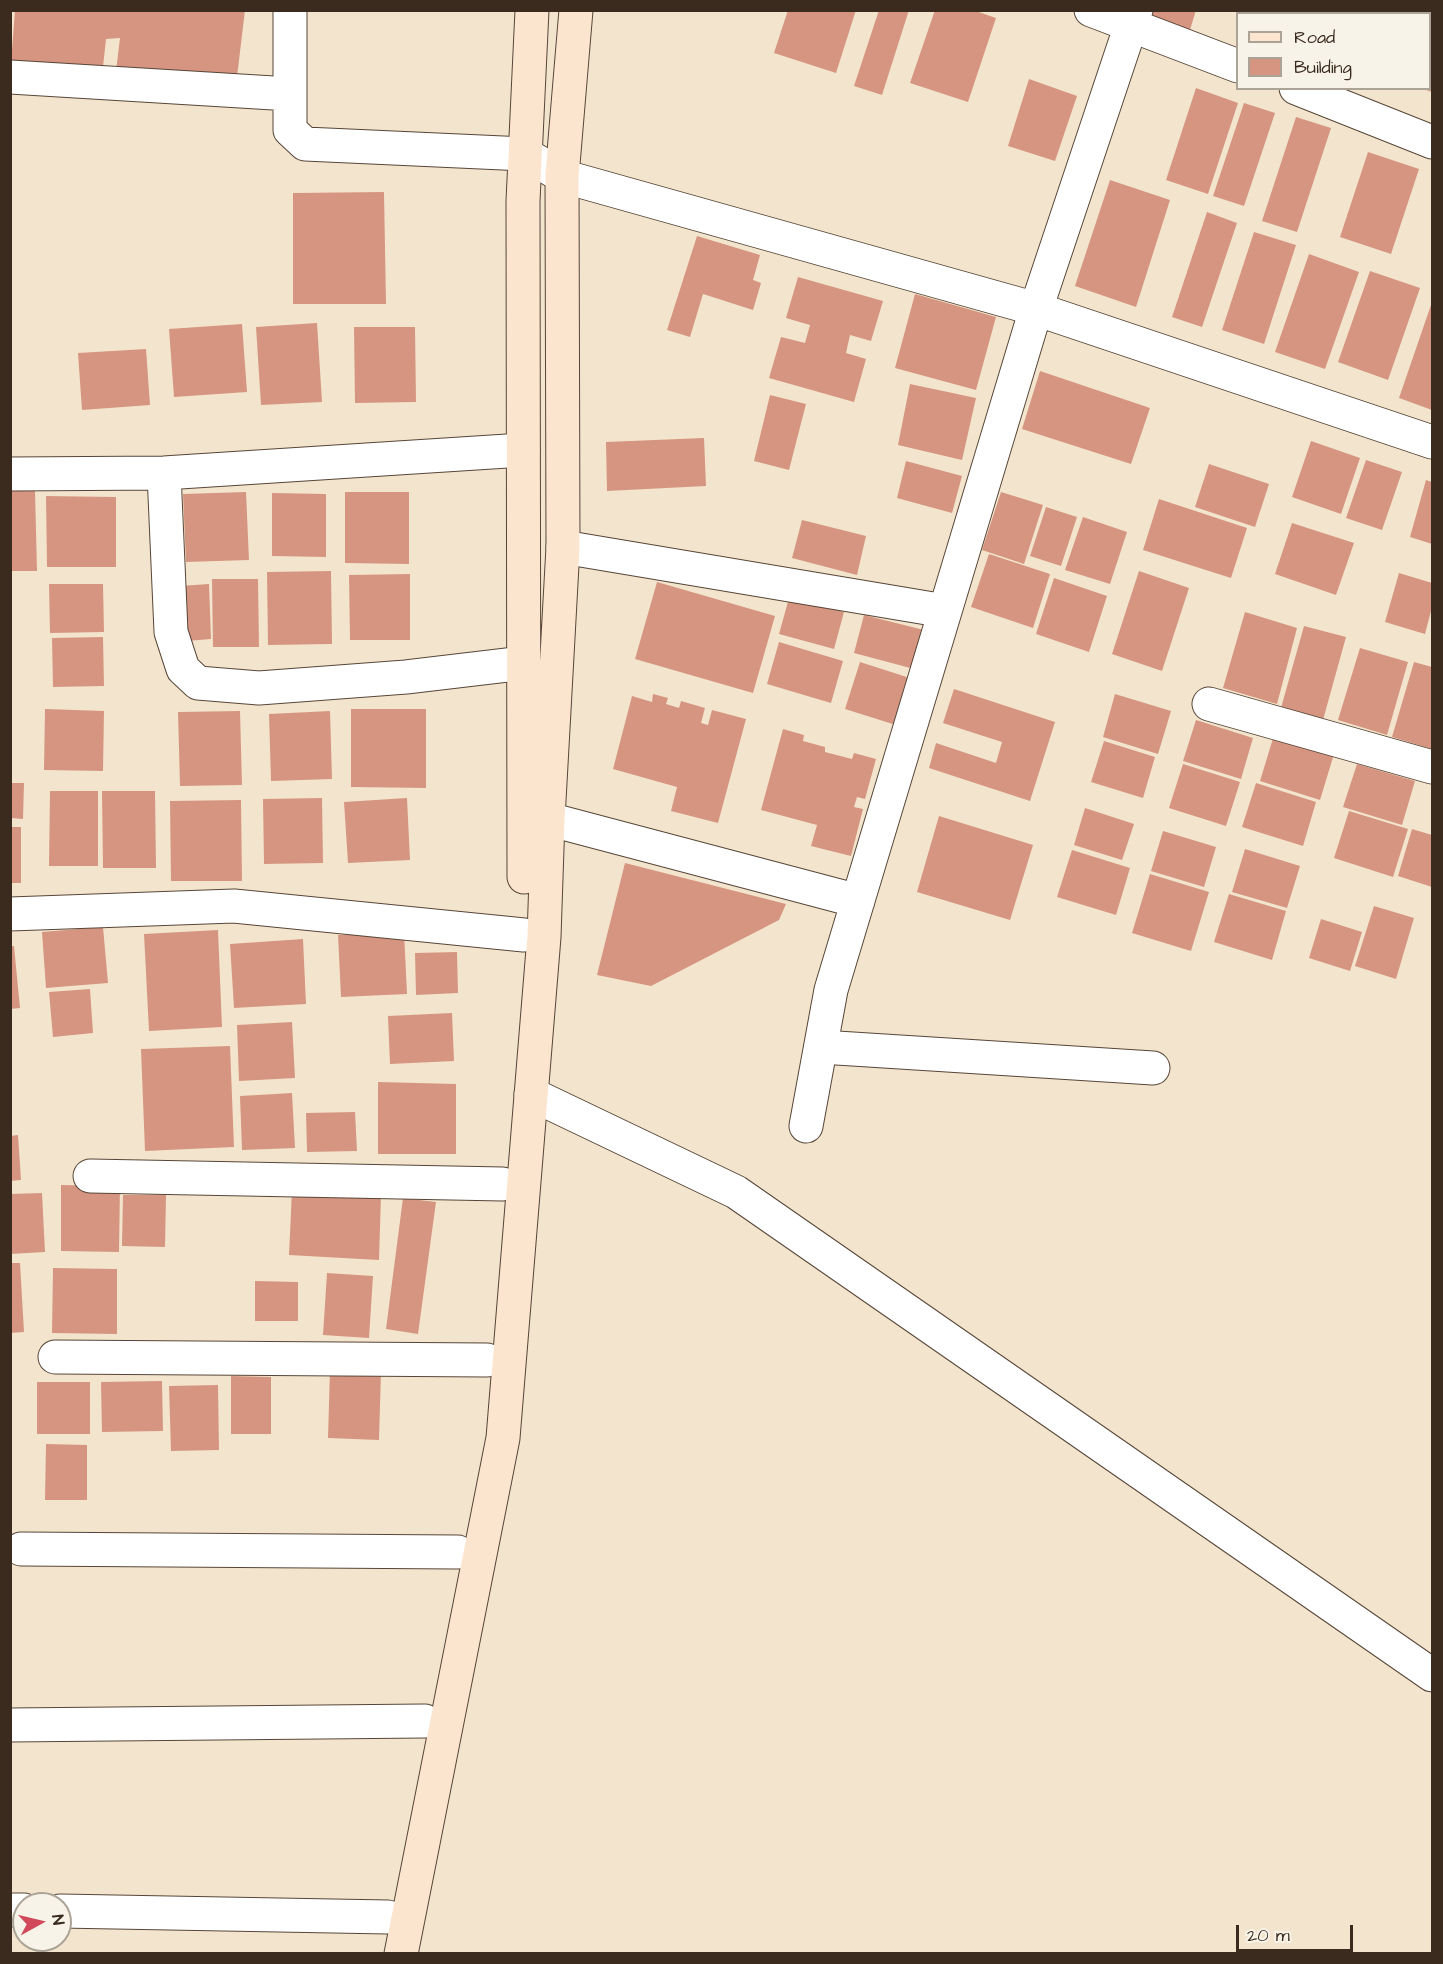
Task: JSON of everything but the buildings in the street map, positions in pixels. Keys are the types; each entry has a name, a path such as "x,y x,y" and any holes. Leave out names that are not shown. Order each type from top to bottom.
{"main road":[{"path":"380,1953 481,1435 525,935 523,450 525,154 532,10"},
{"path":"401,1953 503,1438 544,937 563,547 562,176 576,10"}],"street":[{"path":"290,10 290,130 305,144 525,154 562,176 1036,309 1432,442"},
{"path":"1091,10 1134,17 1236,65"},
{"path":"806,1126 831,990 1036,309 1134,17"},
{"path":"10,77 290,94"},
{"path":"1301,90 1432,142"},
{"path":"10,474 164,473 523,450"},
{"path":"164,473 171,632 183,669 198,683 259,688 406,677 524,663"},
{"path":"563,547 945,610"},
{"path":"1209,704 1432,767"},
{"path":"548,819 858,901"},
{"path":"10,914 234,906 525,935"},
{"path":"821,1047 1153,1068"},
{"path":"531,1094 736,1192 1432,1675"},
{"path":"90,1176 503,1184"},
{"path":"55,1357 487,1360"},
{"path":"21,1549 458,1552"},
{"path":"10,1725 425,1721"},
{"path":"72,1911 388,1917"}]}
